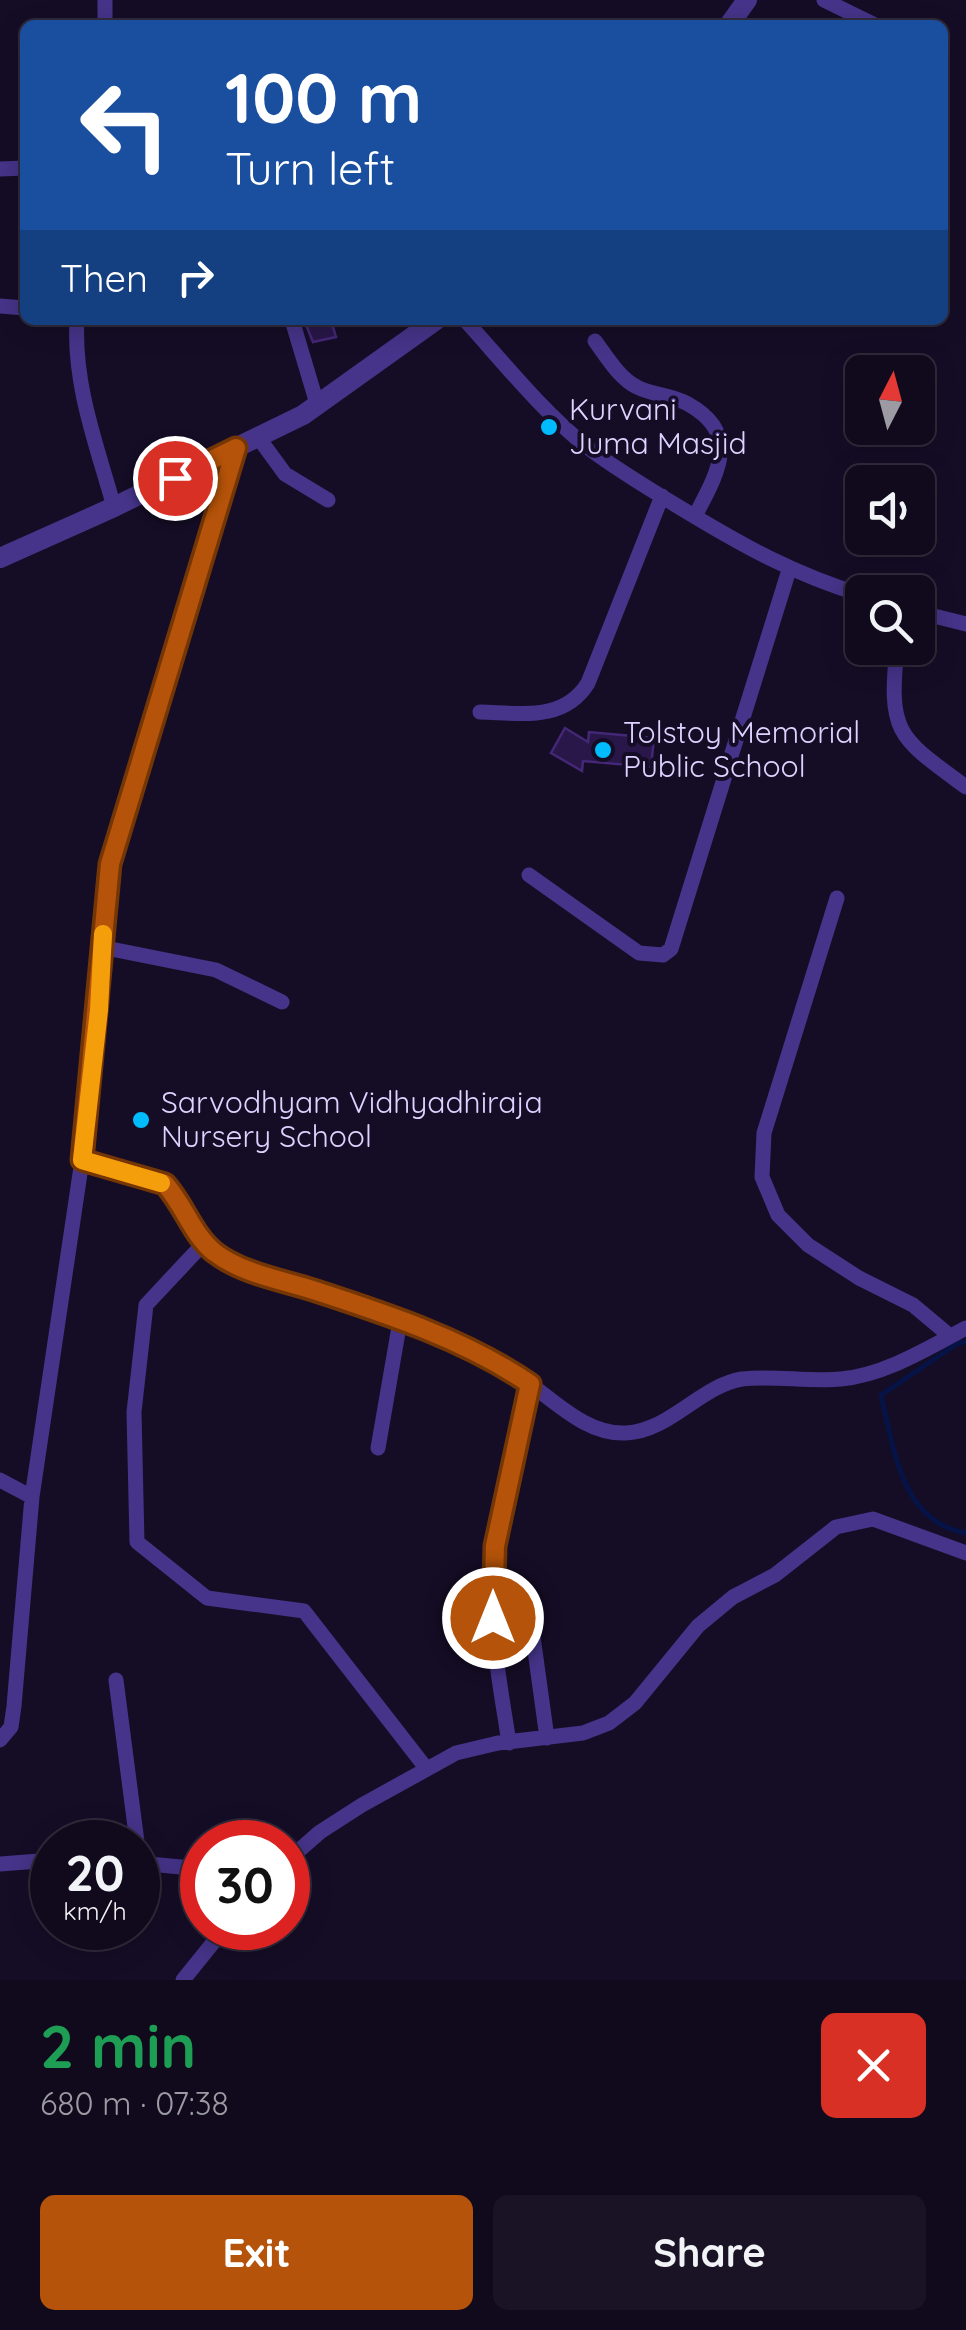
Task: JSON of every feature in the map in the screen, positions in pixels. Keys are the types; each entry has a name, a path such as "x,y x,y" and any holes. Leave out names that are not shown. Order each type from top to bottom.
{"street":[{"path":"824,0 866,20"},
{"path":"77,325 80,388 114,507"},
{"path":"293,325 318,407"},
{"path":"0,558 318,407 429,325"},
{"path":"470,325 587,446 662,496 789,570 845,589"},
{"path":"595,341 623,377 637,387 686,403 716,430 721,447 720,466 695,516"},
{"path":"258,437 285,474 328,500"},
{"path":"0,1740 11,1727 32,1497 82,1160 110,864 236,448"},
{"path":"480,712 555,711 580,697 662,496"},
{"path":"529,874 639,953 663,956 671,949 789,570"},
{"path":"935,616 966,624"},
{"path":"895,665 892,696 897,726 917,749 966,787"},
{"path":"837,898 764,1133 762,1177 778,1215 808,1245 859,1278 914,1306 950,1336"},
{"path":"101,947 216,970 282,1002"},
{"path":"82,1160 165,1184 204,1242 235,1265 400,1320 461,1346 530,1384 574,1416 626,1433 648,1428 716,1389 742,1380 846,1379 910,1356 966,1328"},
{"path":"204,1242 146,1305 134,1412 137,1542 207,1598 304,1611 426,1768"},
{"path":"378,1448 400,1320"},
{"path":"508,1742 492,1584 495,1546 530,1384"},
{"path":"0,1480 32,1497"},
{"path":"310,1843 348,1814 456,1753 583,1733 609,1723 635,1703 698,1626 733,1597 775,1575 836,1528 873,1519 966,1552"},
{"path":"532,1622 546,1738"},
{"path":"116,1680 134,1820"},
{"path":"0,1864 30,1862"},
{"path":"183,1980 207,1950"}],"building":[{"path":"306,325 332,325 336,337 313,342"},
{"path":"565,728 588,742 589,732 654,738 651,767 583,761 582,771 551,753"}],"waterway":[{"path":"966,1342 958,1343 881,1395 896,1459 914,1499 944,1526 966,1533"}],"slow traffic":[{"path":"103,934 99,1010 82,1160 161,1183"}],"place":[{"name":"Kurvani Juma Masjid","path":"549,427"},
{"name":"Tolstoy Memorial Public School","path":"603,750"},
{"name":"Sarvodhyam Vidhyadhiraja Nursery School","path":"141,1120"}],"route":[{"path":"175,478 236,448 110,864 82,1160 165,1184 204,1242 235,1265 400,1320 461,1346 530,1384 495,1546 493,1618"}]}
